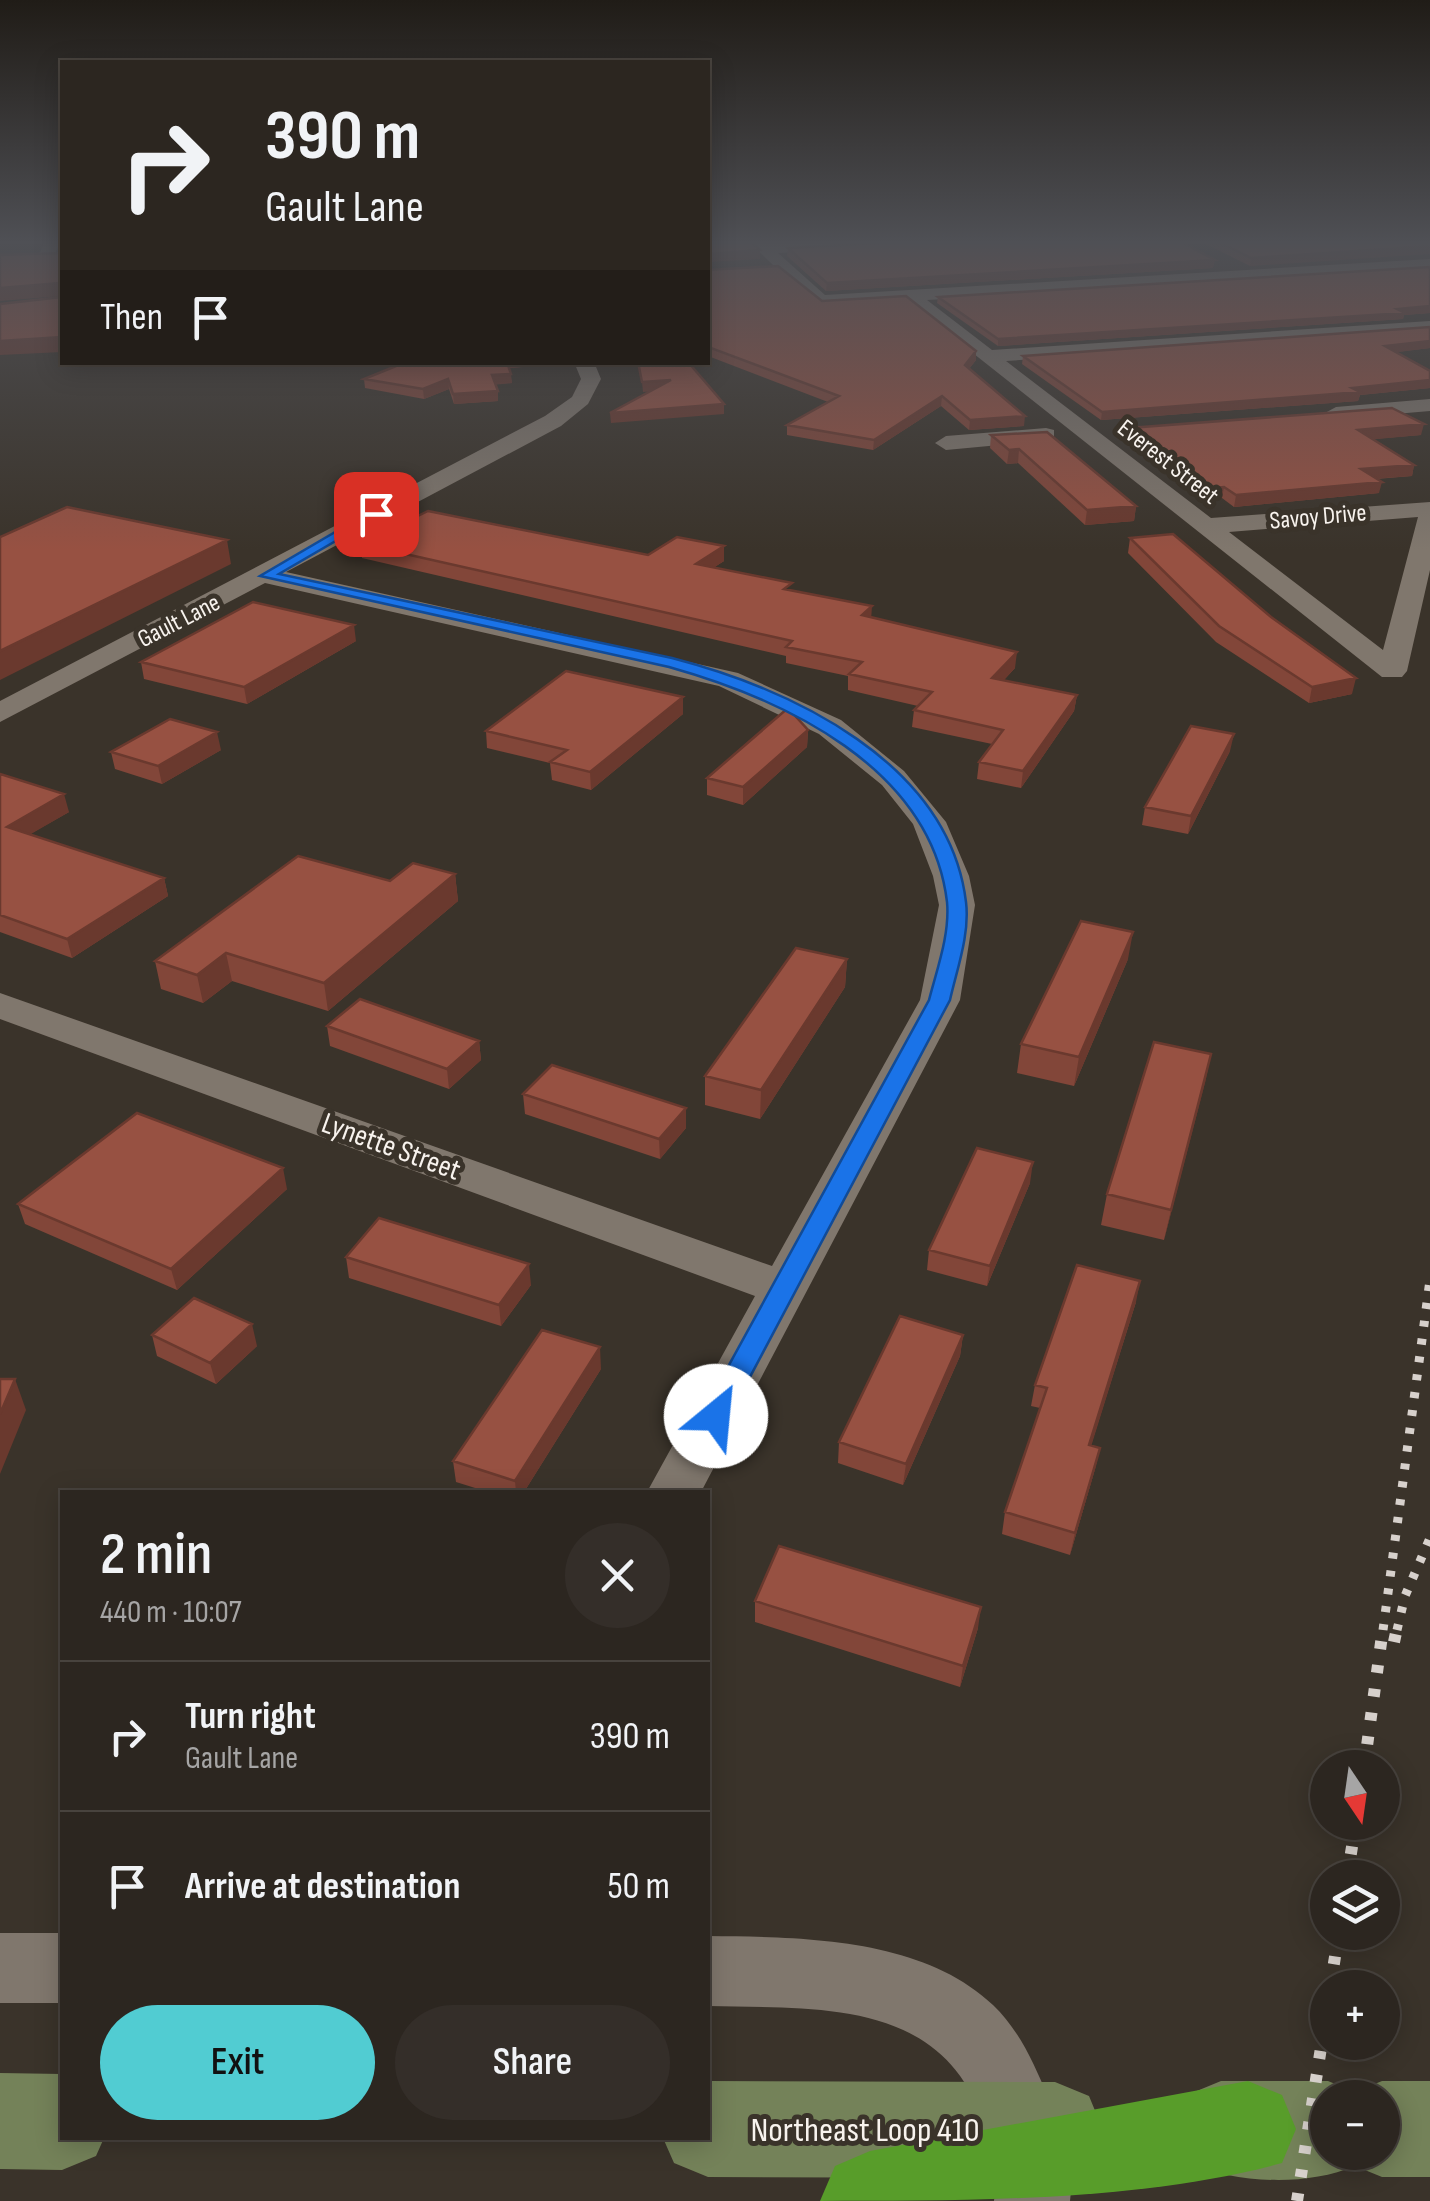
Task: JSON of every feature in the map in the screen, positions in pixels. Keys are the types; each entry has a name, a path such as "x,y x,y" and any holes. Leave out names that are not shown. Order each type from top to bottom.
{"highway":[{"path":"864,2166 1288,2129"}],"main road":[{"path":"0,2121 60,2122"},
{"name":"Northeast Loop 410","path":"710,2129 864,2166"},
{"path":"1400,2129 1430,2129"}],"street":[{"name":"Everest Street","path":"974,345 1392,671 1430,518"},
{"path":"988,356 1160,345"},
{"name":"Gault Lane","path":"0,713 267,576 569,411 581,400 591,379 585,365"},
{"path":"1312,415 1430,406"},
{"path":"946,442 1124,430"},
{"name":"Savoy Drive","path":"1206,526 1430,508"},
{"path":"267,576 728,679 830,728 892,778 929,822 951,876 957,905 940,1000 675,1490"},
{"name":"Lynette Street","path":"0,1005 782,1288"},
{"path":"0,1968 60,1968"},
{"name":"Northeast Loop 410","path":"710,1971 858,1976 914,1992 968,2028 1010,2086 1038,2178 1032,2201"}],"building":[{"path":"710,345 968,345 976,351 965,365 1025,416 970,420 942,396 874,440 787,425 839,396"},
{"path":"1181,345 1397,345 1385,346 1430,371 1430,380 1352,388 1360,392 1102,412 1023,356"},
{"path":"399,365 508,365 511,374 492,375 498,391 453,394 448,379 423,389 364,379"},
{"path":"639,365 691,365 724,404 610,413 671,380 642,382"},
{"path":"1392,408 1424,424 1358,430 1414,465 1361,469 1382,482 1236,495 1224,487 1213,488 1129,428"},
{"path":"1047,432 1136,506 1087,510 1019,449 1009,450 991,435"},
{"path":"67,507 227,540 0,651 0,537"},
{"path":"428,511 648,555 677,537 724,546 696,564 792,583 784,589 872,606 862,615 1017,652 992,678 1077,695 1023,771 979,762 1003,730 914,710 932,692 849,674 862,662 786,647 792,641 361,544"},
{"path":"1173,534 1271,617 1356,678 1312,687 1219,626 1130,538"},
{"path":"253,602 354,625 244,687 141,662"},
{"path":"566,671 683,697 590,772 550,762 567,750 486,731"},
{"path":"788,708 808,730 743,787 707,778"},
{"path":"170,719 217,732 158,766 111,752"},
{"path":"1191,726 1234,734 1191,816 1145,807"},
{"path":"0,774 64,794 7,827 164,878 67,939 0,915"},
{"path":"298,856 390,881 413,863 455,874 324,983 226,953 197,975 155,961"},
{"path":"1081,921 1133,932 1079,1057 1021,1044"},
{"path":"796,948 847,959 761,1090 705,1076"},
{"path":"360,999 479,1041 447,1069 327,1026"},
{"path":"1154,1042 1211,1054 1171,1210 1107,1194"},
{"path":"552,1065 686,1108 659,1139 523,1094"},
{"path":"137,1113 283,1168 171,1269 18,1204"},
{"path":"977,1148 1033,1162 990,1266 929,1250"},
{"path":"379,1218 529,1264 499,1305 346,1257"},
{"path":"1077,1265 1140,1281 1089,1445 1100,1448 1075,1533 1005,1512 1047,1388 1035,1385"},
{"path":"194,1298 252,1324 210,1363 152,1335"},
{"path":"900,1316 963,1335 906,1464 839,1442"},
{"path":"542,1330 600,1347 515,1481 453,1461"},
{"path":"0,1379 15,1379 0,1414"},
{"path":"779,1546 981,1607 963,1666 755,1601"}],"railway":[{"path":"1383,1630 1430,1280"},
{"path":"1397,1630 1405,1596 1430,1538"},
{"path":"1366,1750 1383,1628"},
{"path":"1394,1642 1397,1628"},
{"path":"1350,1860 1353,1840"},
{"path":"1333,1970 1336,1950"},
{"path":"1297,2201 1319,2060"}],"route":[{"path":"376,514 267,576 672,663 728,679 784,703 830,728 892,778 929,822 951,876 957,905 954,940 940,1000 716,1416"}]}
